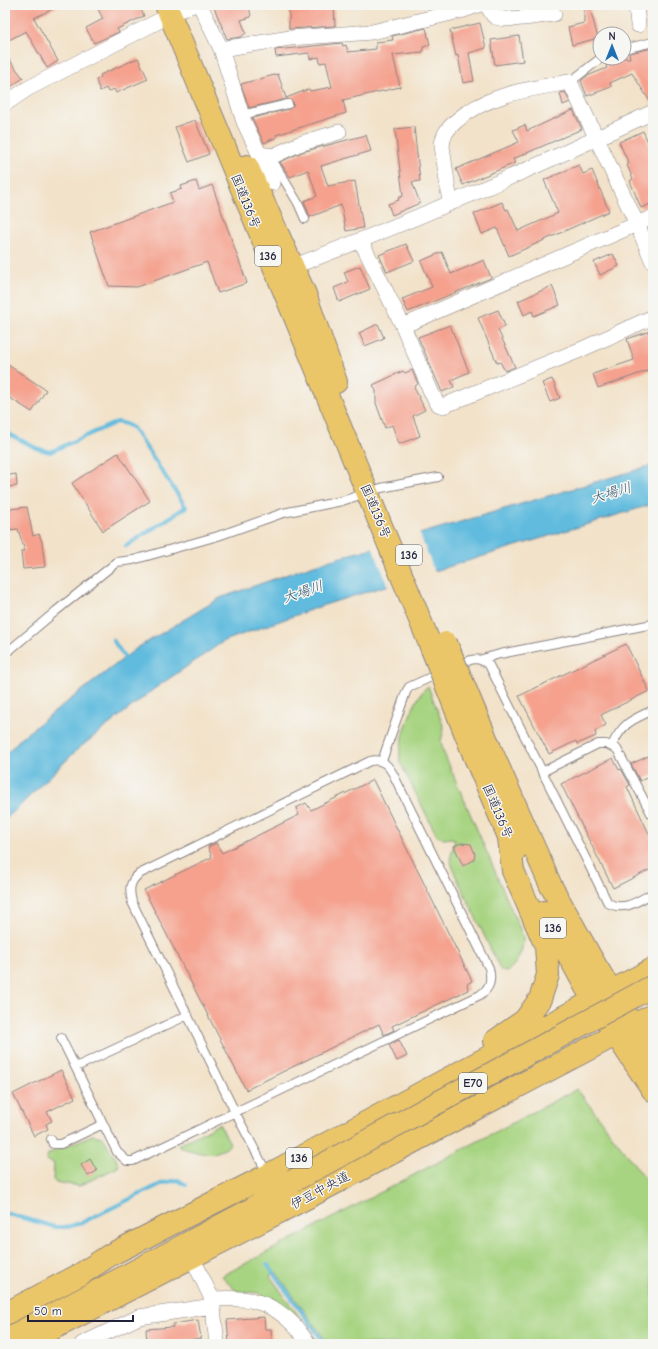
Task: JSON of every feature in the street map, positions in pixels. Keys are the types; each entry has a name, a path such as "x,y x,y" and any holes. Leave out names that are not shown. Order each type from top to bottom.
{"highway":[{"name":"国道136号","path":"181,8 284,270 482,752 509,838 548,918 624,1030 653,1090"},
{"name":"国道136号","path":"482,752 551,886 602,997"},
{"path":"360,1126 393,1100 466,1060 512,1030 525,1020 540,999 548,975 546,946 513,871 509,838"},
{"name":"136","path":"5,1314 81,1274 110,1255 268,1175 653,970"},
{"name":"E70","path":"293,1181 653,986"},
{"name":"伊豆中央道","path":"23,1344 653,1015"},
{"name":"国道136号","path":"624,1030 653,1059"},
{"path":"5,1328 245,1200 293,1181"},
{"path":"5,1340 250,1210 293,1181"},
{"path":"5,1302 97,1258 110,1255"}],"street":[{"path":"221,49 290,38 372,32 464,10 478,5"},
{"path":"487,5 494,16 498,18 507,19 554,14"},
{"path":"636,5 638,25"},
{"path":"5,104 27,89 181,8 221,49 242,115 264,155 273,183"},
{"path":"450,203 442,146 442,136 447,130 472,108 489,101 511,93 570,82 598,138 653,262"},
{"path":"284,270 361,241 450,203 598,138 653,112"},
{"path":"264,155 339,132"},
{"path":"403,326 653,217"},
{"path":"361,241 403,326 432,394 438,404 443,406 580,350 653,317"},
{"path":"192,1257 213,1302 217,1344"},
{"path":"82,1344 139,1317 213,1302 250,1299 279,1312 294,1325 309,1344"}],"lane":[{"path":"632,47 653,42"},
{"path":"570,82 592,65"},
{"path":"242,115 288,104"},
{"path":"264,155 298,203 305,219"},
{"path":"5,654 56,610 117,562 133,560 218,536 270,517 342,501 377,496 438,478"},
{"path":"382,761 409,687 476,658 482,659 500,654 653,624"},
{"path":"482,659 489,665 608,903 615,907 629,906 653,893"},
{"path":"612,745 618,733 627,723 653,710"},
{"path":"542,772 598,744 612,745 617,749 651,808 653,817"},
{"path":"61,1038 117,1152 127,1161 133,1161 234,1112 480,995 490,985 491,977 488,968 392,771 382,761 375,759 370,761 144,871 133,879 130,885 132,902 234,1112 268,1175"},
{"path":"76,1067 188,1015"},
{"path":"51,1139 53,1144 61,1144 103,1124"}],"green space":[{"path":"428,686 444,728 441,741 443,751 523,936 520,956 507,972 501,971 455,874 450,859 455,840 452,838 444,839 437,836 400,762 401,745 412,710 423,691"},
{"path":"577,1089 653,1189 653,1344 328,1344 276,1272 270,1276 316,1341 298,1319 259,1293 236,1291 222,1276"},
{"path":"219,1124 230,1143 225,1149 215,1153 205,1153 194,1152 179,1147 178,1145"},
{"path":"92,1135 103,1137 119,1164 118,1167 79,1186 55,1182 53,1180 54,1164 46,1160 48,1154"}],"water":[{"name":"大場川","path":"653,465 653,504 324,605 224,641 154,689 78,749 5,820 5,755 22,737 137,648 220,598 311,566"}],"pier":[{"path":"419,532 435,573 389,587 372,546"}],"building":[{"path":"14,5 61,5 34,18 58,61 47,68 26,31 5,42 5,11"},
{"path":"96,5 139,5 144,16 117,29 119,32 94,43 86,28 103,19"},
{"path":"213,5 249,5 251,17 241,20 246,33 241,37 227,39"},
{"path":"289,5 334,6 335,26 289,29"},
{"path":"584,5 589,5 595,26 592,26 592,40 572,45 568,27 584,23"},
{"path":"480,23 486,48 469,53 474,81 463,83 458,55 456,56 450,30"},
{"path":"426,28 430,45 423,47 423,52 393,55 400,87 343,100 346,113 276,135 277,137 264,143 252,118 289,109 293,106 293,102 287,99 249,108 241,84 278,74 286,98 309,89 310,91 332,87 326,62 320,63 319,57 310,59 309,53 276,57 275,50 342,43 343,46 346,45 348,52 376,49 376,42 393,40 392,36"},
{"path":"519,36 523,61 495,65 491,40"},
{"path":"653,48 653,103 651,103 632,73 610,83 611,87 587,96 581,81 587,76 607,68 606,66 632,66 632,52"},
{"path":"5,54 23,78 5,91"},
{"path":"138,58 148,79 116,93 114,89 108,92 106,88 100,91 96,80 101,77 100,75"},
{"path":"565,92 570,102 563,105 560,93"},
{"path":"573,110 582,129 513,159 515,163 463,185 456,169 519,142 513,130 525,125 527,131"},
{"path":"195,120 209,154 189,162 175,127"},
{"path":"414,127 420,181 412,182 420,203 392,215 388,204 399,200 398,198 403,196 395,129"},
{"path":"643,131 653,153 653,203 641,208 630,181 633,179 627,165 629,164 619,142"},
{"path":"366,135 371,151 321,166 328,186 355,181 363,228 346,231 341,205 310,217 304,201 317,196 308,170 290,177 280,162 302,152"},
{"path":"579,165 583,174 592,170 609,211 509,256 497,228 482,234 474,214 502,202 506,210 508,209 518,231 558,213 544,180"},
{"path":"196,181 199,190 212,185 247,283 218,293 207,262 137,287 109,286 90,232 173,202 170,193 182,189 181,186"},
{"path":"406,244 414,261 387,272 379,255"},
{"path":"442,252 451,274 484,260 491,278 408,312 402,299 432,287 421,261"},
{"path":"613,254 619,266 600,275 594,262"},
{"path":"360,266 370,289 339,302 334,288 348,282 344,272"},
{"path":"552,286 560,305 534,316 532,311 524,315 518,301"},
{"path":"498,310 505,326 498,330 515,367 505,371 500,362 497,363 478,318"},
{"path":"378,324 384,338 365,346 359,333"},
{"path":"450,325 469,372 451,380 454,387 442,392 418,337"},
{"path":"653,330 653,369 598,388 593,374 634,360 627,339"},
{"path":"5,363 46,390 32,412 5,395"},
{"path":"412,370 418,384 414,387 425,410 413,416 420,436 399,444 392,425 385,428 376,403 376,391 373,385 403,371 405,373"},
{"path":"552,379 560,398 550,402 542,383"},
{"path":"118,453 150,501 103,531 72,483"},
{"path":"16,474 17,486 6,487 5,476"},
{"path":"27,507 33,536 39,534 42,542 45,567 23,569 21,551 25,551 18,529 5,530 5,514 9,513 9,509"},
{"path":"626,644 649,691 601,715 606,725 595,731 596,736 577,744 576,741 549,754 519,696"},
{"path":"653,754 653,775 640,781 631,764"},
{"path":"613,758 619,770 621,769 630,785 627,787 653,842 653,868 613,888 561,784"},
{"path":"373,780 472,981 467,984 468,990 392,1026 394,1030 384,1035 379,1024 246,1090 144,890 212,857 208,847 216,843 222,853 299,815 296,808 306,803 311,810"},
{"path":"461,843 471,844 475,854 474,860 463,866 454,846"},
{"path":"399,1040 407,1056 397,1061 389,1045"},
{"path":"61,1070 75,1098 47,1112 52,1121 46,1124 48,1129 34,1136 13,1094"},
{"path":"90,1159 97,1171 88,1176 81,1165"},
{"path":"264,1317 265,1329 271,1329 272,1342 229,1344 227,1320"},
{"path":"198,1320 201,1338 169,1344 147,1344 146,1329 173,1327 173,1324"}],"waterway":[{"path":"5,432 36,448 50,452 117,422 126,424 133,428 186,507 126,546"},
{"path":"113,640 127,661"},
{"path":"5,1213 55,1227 68,1227 83,1222 163,1183 178,1180 186,1185"},
{"path":"267,1264 325,1344"}]}
